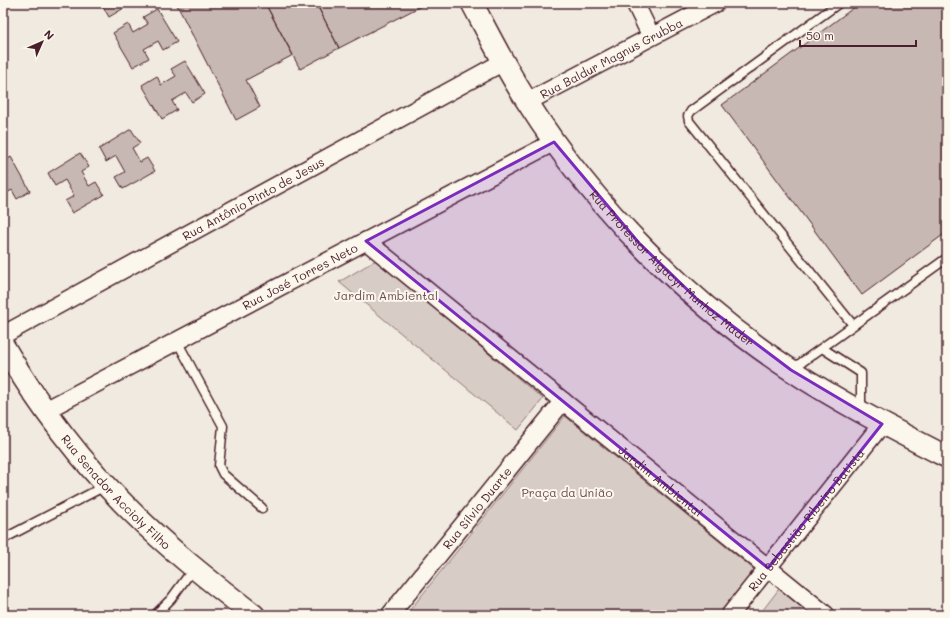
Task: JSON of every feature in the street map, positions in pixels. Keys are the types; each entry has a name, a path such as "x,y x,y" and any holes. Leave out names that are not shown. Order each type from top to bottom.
{"street":[{"name":"Rua Professor Algacyr Munhoz Mader","path":"472,3 503,62 527,102 554,142 607,208 670,274 698,300 731,327 790,370 882,424 947,457"},
{"path":"635,3 651,36"},
{"name":"Rua Baldur Magnus Grubba","path":"527,102 716,3"},
{"name":"Rua Antônio Pinto de Jesus","path":"3,336 503,62"},
{"name":"Rua José Torres Neto","path":"46,410 554,142"},
{"name":"Jardim Ambiental","path":"366,241 826,615"},
{"name":"Rua Senador Accioly Filho","path":"3,345 8,365 46,410 67,440 106,485 130,510 194,568 254,615"},
{"name":"Rua Sílvio Duarte","path":"390,615 563,401"},
{"name":"Rua Sebastião Ribeiro Batista","path":"730,615 882,424"}],"lane":[{"path":"839,3 691,111 688,116 689,121 853,325"},
{"path":"790,370 947,258"},
{"path":"177,341 223,426 219,466 223,474 262,508"},
{"path":"822,348 862,373 861,412"},
{"path":"3,539 106,485"},
{"path":"155,615 171,599 194,568"}],"highlighted area":[{"path":"554,142 639,243 698,300 791,370 882,424 768,568 366,241"}],"green space":[{"name":"Jardim Ambiental","path":"376,260 543,399 518,430 339,282"},
{"name":"Praça da União","path":"565,416 757,572 722,615 406,615"},
{"path":"779,589 811,615 759,615"}],"building":[{"path":"101,3 122,3 124,8 109,17"},
{"path":"176,3 265,3 293,55 246,80 260,107 236,120"},
{"path":"265,3 316,3 339,48 300,69"},
{"path":"316,3 427,3 339,48"},
{"path":"860,3 947,3 947,232 862,295 722,105"},
{"path":"157,9 177,42 163,50 158,41 144,49 149,58 133,67 113,33 128,24 133,33 148,24 143,17"},
{"path":"185,61 205,94 192,102 186,93 172,101 177,110 162,119 142,85 157,76 161,85 176,76 171,69"},
{"path":"131,129 140,143 132,148 140,162 147,158 155,171 123,189 116,177 125,172 116,156 106,162 99,149"},
{"path":"80,153 89,167 81,172 89,186 96,182 104,195 72,213 65,201 74,196 65,180 55,186 48,173"},
{"path":"11,157 30,191 17,199 12,190 3,195 3,162"}]}
